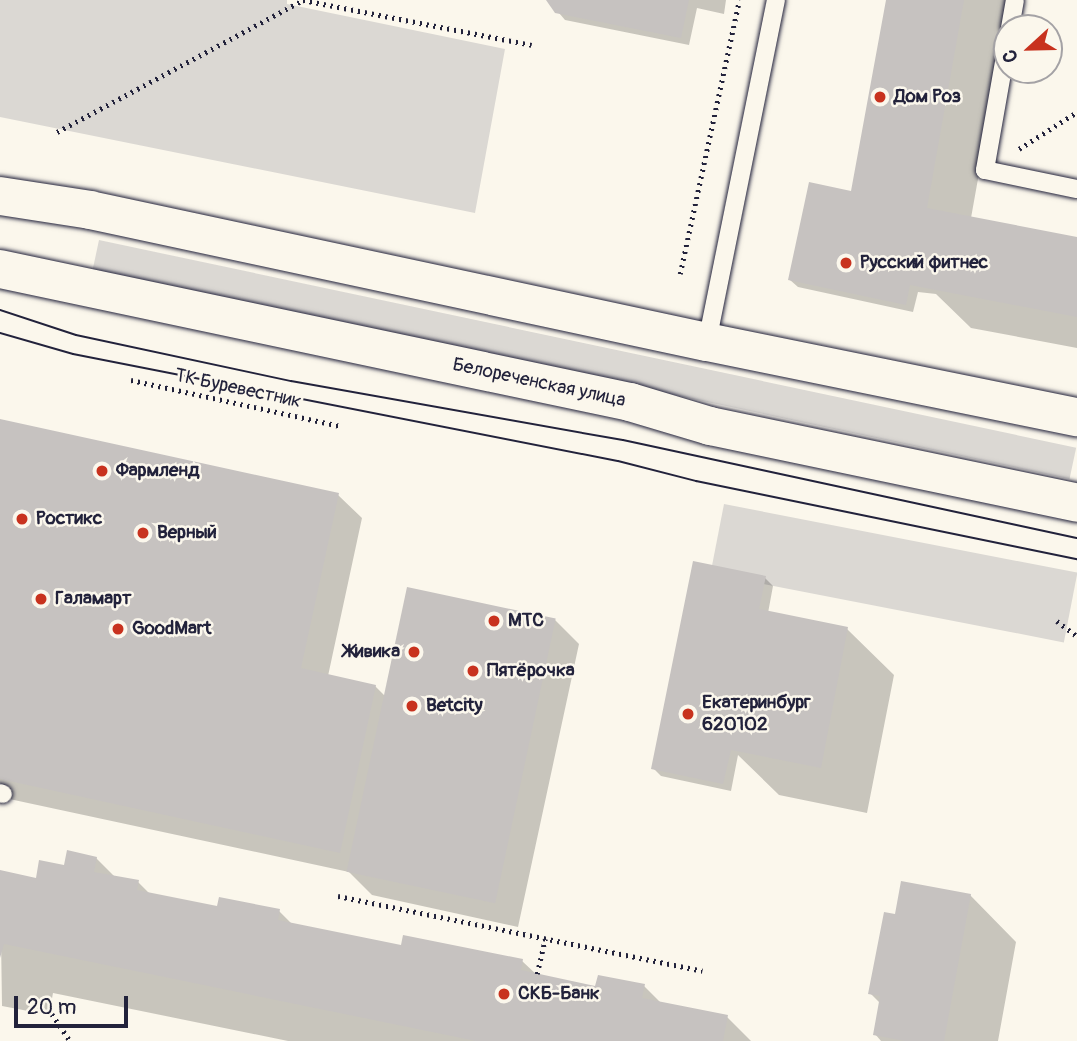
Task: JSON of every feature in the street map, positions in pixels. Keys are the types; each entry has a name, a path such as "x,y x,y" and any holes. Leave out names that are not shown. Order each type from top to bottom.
{"street":[{"path":"0,197 128,218 707,342 1077,417"},
{"name":"Белореченская улица","path":"0,269 630,402 710,426 1077,503"}],"lane":[{"path":"707,342 776,0"},
{"path":"1000,84 985,170 1077,189"}],"path":[{"path":"57,132 303,0 532,46"},
{"path":"680,274 739,0"},
{"path":"985,170 1077,112"},
{"name":"ТК Буревестник","path":"131,380 340,426"},
{"path":"1057,621 1077,636"},
{"path":"338,896 702,971"},
{"path":"537,974 545,939"},
{"path":"52,1014 70,1041"}],"shaded area":[{"path":"0,0 287,0 287,4 505,49 475,213 0,117"},
{"path":"99,240 1076,448 1070,479 92,271"},
{"path":"724,504 1077,573 1064,642 710,574"}],"building":[{"path":"546,0 689,0 681,38 555,13"},
{"path":"886,0 964,0 927,208 1077,237 1077,317 910,285 906,305 788,280 809,182 851,191"},
{"path":"0,419 339,493 301,668 376,685 340,853 0,779"},
{"path":"693,561 766,576 759,609 848,627 821,768 731,750 723,784 651,769"},
{"path":"407,587 556,619 495,903 346,872"},
{"path":"67,850 97,857 94,872 139,880 137,890 217,906 219,897 280,909 278,920 401,945 403,935 523,959 521,970 595,986 598,975 645,984 642,998 728,1015 723,1041 476,1041 4,944 0,958 0,870 36,878 39,860 64,865"},
{"path":"901,881 971,894 944,1041 905,1041 873,1035 880,996 868,994 884,912 895,914"}],"tram line":[{"path":"0,310 76,335 291,381 623,440 1077,538"},
{"path":"0,333 73,354 618,461 696,481 1077,559"}],"place":[{"name":"Дом Роз","path":"880,97"},
{"name":"Русский фитнес","path":"846,263"},
{"name":"Фармленд","path":"102,471"},
{"name":"Ростикс","path":"22,519"},
{"name":"Верный","path":"143,533"},
{"name":"Галамарт","path":"41,599"},
{"name":"МТС","path":"494,621"},
{"name":"GoodMart","path":"118,629"},
{"name":"Живика","path":"414,652"},
{"name":"Пятёрочка","path":"473,671"},
{"name":"Betcity","path":"412,706"},
{"name":"Екатеринбург 620102","path":"688,714"},
{"name":"СКБ-Банк","path":"504,994"}]}
